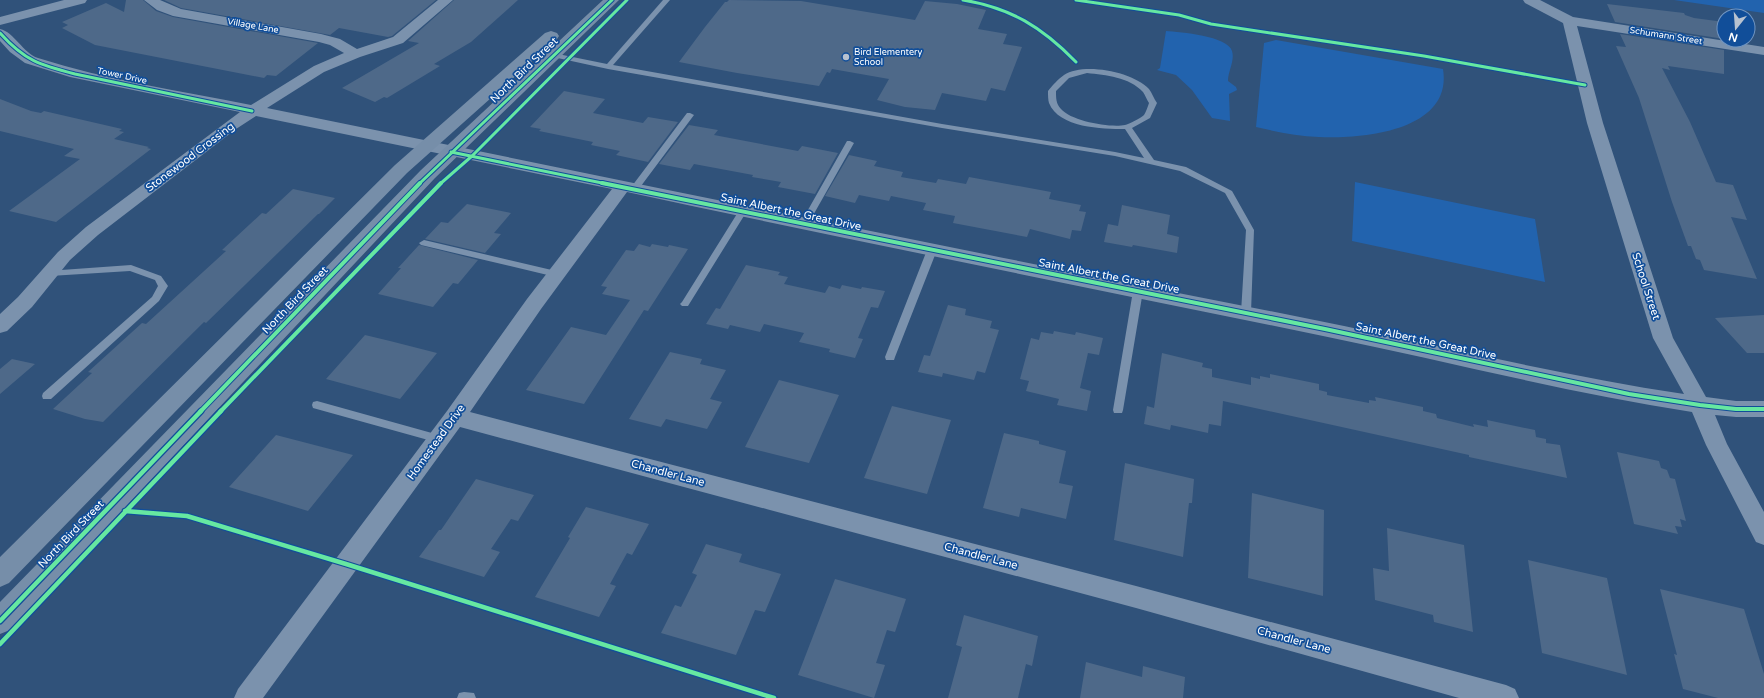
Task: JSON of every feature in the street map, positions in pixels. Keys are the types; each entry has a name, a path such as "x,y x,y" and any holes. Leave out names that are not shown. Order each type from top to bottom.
{"street":[{"path":"0,21 80,0"},
{"name":"Village Lane","path":"150,0 162,7 178,13 322,38 335,42 355,54"},
{"name":"Stonewood Crossing","path":"0,326 25,302 64,256 92,231 230,126 300,80 333,62 398,40 446,0"},
{"name":"North Bird Street","path":"0,575 401,169 526,59 590,0"},
{"name":"North Bird Street","path":"0,621 428,174 612,0"},
{"name":"Schumann Street","path":"1530,0 1569,21 1764,51"},
{"name":"School Street","path":"1569,21 1595,123 1663,338 1700,405 1717,445 1764,535"},
{"name":"Tower Drive","path":"0,33 15,49 30,60 75,74 428,146 451,152"},
{"name":"Saint Albert the Great Drive","path":"451,152 1246,313 1629,394 1700,405 1764,410"},
{"name":"Homestead Drive","path":"248,698 455,417 556,274 629,187"},
{"name":"Chandler Lane","path":"455,417 1128,595 1506,698"}],"lane":[{"path":"608,67 666,0"},
{"path":"553,55 608,67 942,126 1150,160 1183,169 1228,191 1250,230 1246,313"},
{"path":"1084,72 1105,72 1134,81 1147,91 1153,103 1152,109 1144,120 1127,127 1104,128 1068,119 1061,114 1052,102 1052,91 1060,81 1074,74 1084,72"},
{"path":"629,187 690,115"},
{"path":"1127,127 1150,160"},
{"path":"804,224 850,143"},
{"path":"685,304 743,211"},
{"path":"424,243 556,274"},
{"path":"890,357 932,250"},
{"path":"47,396 156,299 163,286 158,278 131,268 50,273"},
{"path":"1118,410 1138,291"},
{"path":"317,405 439,438"},
{"path":"464,698 469,698"}],"shaded area":[{"path":"1674,0 1764,0 1764,13 1756,12 1756,8 1729,8"},
{"path":"1166,31 1182,32 1213,38 1229,46 1232,51 1233,58 1228,81 1236,87 1237,90 1229,94 1230,121 1212,118 1192,90 1176,75 1157,70 1160,68"},
{"path":"1276,40 1443,69 1442,90 1434,106 1419,118 1401,127 1380,133 1358,136 1319,137 1288,134 1256,127 1264,43"},
{"path":"1355,182 1535,219 1545,282 1352,241"}],"building":[{"path":"126,0 143,0 156,11 173,17 318,43 276,76 267,75 264,78 95,45 62,28 68,25 62,22 106,3 124,12"},
{"path":"164,0 436,0 392,36 388,37 339,28 330,35 181,8"},
{"path":"454,0 518,0 471,42 434,64 440,66 387,98 384,97 375,102 342,88 419,43 408,41"},
{"name":"Bird Elementery School","path":"729,0 801,1 915,20 925,1 957,4 986,10 978,29 1007,34 1003,44 1022,47 1005,91 991,88 986,101 942,93 935,110 905,107 877,100 889,79 832,69 830,73 827,72 819,86 679,62 725,2"},
{"path":"1607,4 1684,13 1685,15 1694,18 1716,21 1716,38 1615,22"},
{"path":"1620,34 1724,50 1724,74 1668,66 1670,70 1662,68 1690,122 1716,182 1733,185 1747,220 1731,217 1757,279 1704,270 1700,260 1696,259 1691,246 1688,246 1672,202 1639,98 1616,46 1626,47"},
{"path":"564,91 605,99 593,113 643,123 648,117 678,122 648,162 616,155 620,151 591,145 593,142 539,131 541,129 530,127"},
{"path":"0,99 31,111 41,113 44,111 122,129 119,131 124,132 114,139 149,147 147,148 151,149 56,222 9,211 80,159 64,156 74,149 0,131"},
{"path":"689,125 718,130 714,135 798,151 802,146 838,153 815,194 778,187 781,182 752,177 753,175 694,164 690,170 659,164"},
{"path":"849,155 877,161 874,166 903,172 901,177 936,183 938,179 966,184 969,177 1051,192 1049,199 1081,205 1079,211 1086,212 1081,231 1072,230 1070,239 1030,229 1027,237 953,223 955,216 923,210 926,203 891,196 889,201 859,195 855,203 825,196"},
{"path":"293,189 335,198 206,323 204,322 103,422 85,419 53,409 92,373 88,372 142,323 146,324 226,251 222,250 262,213 266,214"},
{"path":"467,204 511,213 494,233 501,234 485,253 425,239 441,222 448,223"},
{"path":"1122,205 1170,215 1167,234 1179,237 1177,253 1133,245 1132,247 1104,242 1108,224 1118,226"},
{"path":"639,244 650,247 652,244 668,247 669,245 688,249 648,311 644,310 584,404 526,390 571,327 606,335 630,300 602,294 607,287 601,286 626,250 634,251"},
{"path":"419,245 478,260 458,284 453,283 433,307 378,294 401,268 398,268"},
{"path":"746,265 780,272 778,275 788,277 784,284 825,293 829,286 840,289 842,285 861,289 862,287 885,291 878,308 871,307 858,338 863,339 855,358 829,352 830,349 799,342 804,333 764,324 760,332 730,325 728,329 706,324 716,308 720,309"},
{"path":"948,305 966,309 965,315 992,321 990,328 999,330 985,373 977,371 974,380 943,373 942,377 918,372 924,355 930,356"},
{"path":"1764,315 1764,353 1747,353 1715,318"},
{"path":"1054,331 1075,335 1076,332 1103,338 1099,355 1088,353 1080,388 1091,391 1087,411 1057,405 1059,399 1026,391 1029,381 1020,379 1031,338 1039,340 1041,332 1053,334"},
{"path":"365,335 437,353 400,399 326,379"},
{"path":"670,352 702,359 700,364 726,370 710,399 722,402 707,429 666,419 661,427 629,419"},
{"path":"1162,353 1203,363 1202,367 1212,369 1212,377 1251,385 1251,377 1260,379 1260,376 1270,378 1270,374 1319,384 1319,390 1327,392 1327,395 1369,403 1369,400 1376,401 1375,397 1423,407 1423,411 1436,414 1437,418 1474,427 1473,424 1488,427 1487,420 1535,430 1536,437 1546,439 1546,443 1560,445 1567,478 1223,401 1221,426 1209,424 1208,433 1171,425 1170,430 1144,424 1147,406 1154,408"},
{"path":"12,359 35,364 0,394 0,369"},
{"path":"779,380 839,395 809,463 745,447"},
{"path":"892,406 951,420 927,494 864,478"},
{"path":"1004,433 1039,441 1039,444 1066,451 1059,483 1073,486 1066,519 1021,508 1019,517 983,508"},
{"path":"276,435 353,455 308,511 229,487"},
{"path":"1617,452 1659,461 1661,468 1667,470 1670,478 1675,479 1686,521 1680,519 1682,527 1675,526 1678,534 1634,524"},
{"path":"1125,463 1194,479 1192,503 1189,503 1183,557 1114,540"},
{"path":"476,479 534,495 518,521 511,519 491,549 500,552 484,577 419,557 439,530 441,530"},
{"path":"1252,493 1324,510 1323,596 1248,578"},
{"path":"586,507 649,524 632,555 627,553 610,584 616,586 599,617 535,597 570,538 568,537"},
{"path":"1387,528 1464,545 1473,632 1434,622 1433,615 1375,600 1373,568 1389,571"},
{"path":"706,544 742,554 739,562 781,574 765,612 755,610 736,655 661,633 675,605 681,607 697,575 692,573"},
{"path":"1528,560 1607,578 1627,675 1542,653"},
{"path":"835,579 906,599 895,632 887,630 876,663 885,665 874,698 798,675"},
{"path":"1660,589 1744,609 1764,674 1764,698 1718,698 1683,689 1674,654 1677,655"},
{"path":"964,615 1038,636 1032,666 1026,664 1018,698 948,698 962,647 956,645"},
{"path":"1086,662 1142,677 1143,666 1185,677 1183,698 1080,698"}],"cycle path":[{"path":"0,621 428,174 612,0"},
{"path":"0,644 125,511 446,177 472,156 627,0"},
{"path":"963,0 996,7 1025,20 1051,38 1076,62"},
{"path":"1076,0 1179,15 1211,24 1424,56 1585,85"},
{"path":"0,33 22,55 47,66 75,74 252,111"},
{"path":"451,152 1325,329 1629,394 1700,405 1736,409 1764,409"},
{"path":"125,511 187,516 346,564 774,698"}],"place":[{"name":"Bird Elementery School","path":"846,57"}]}
